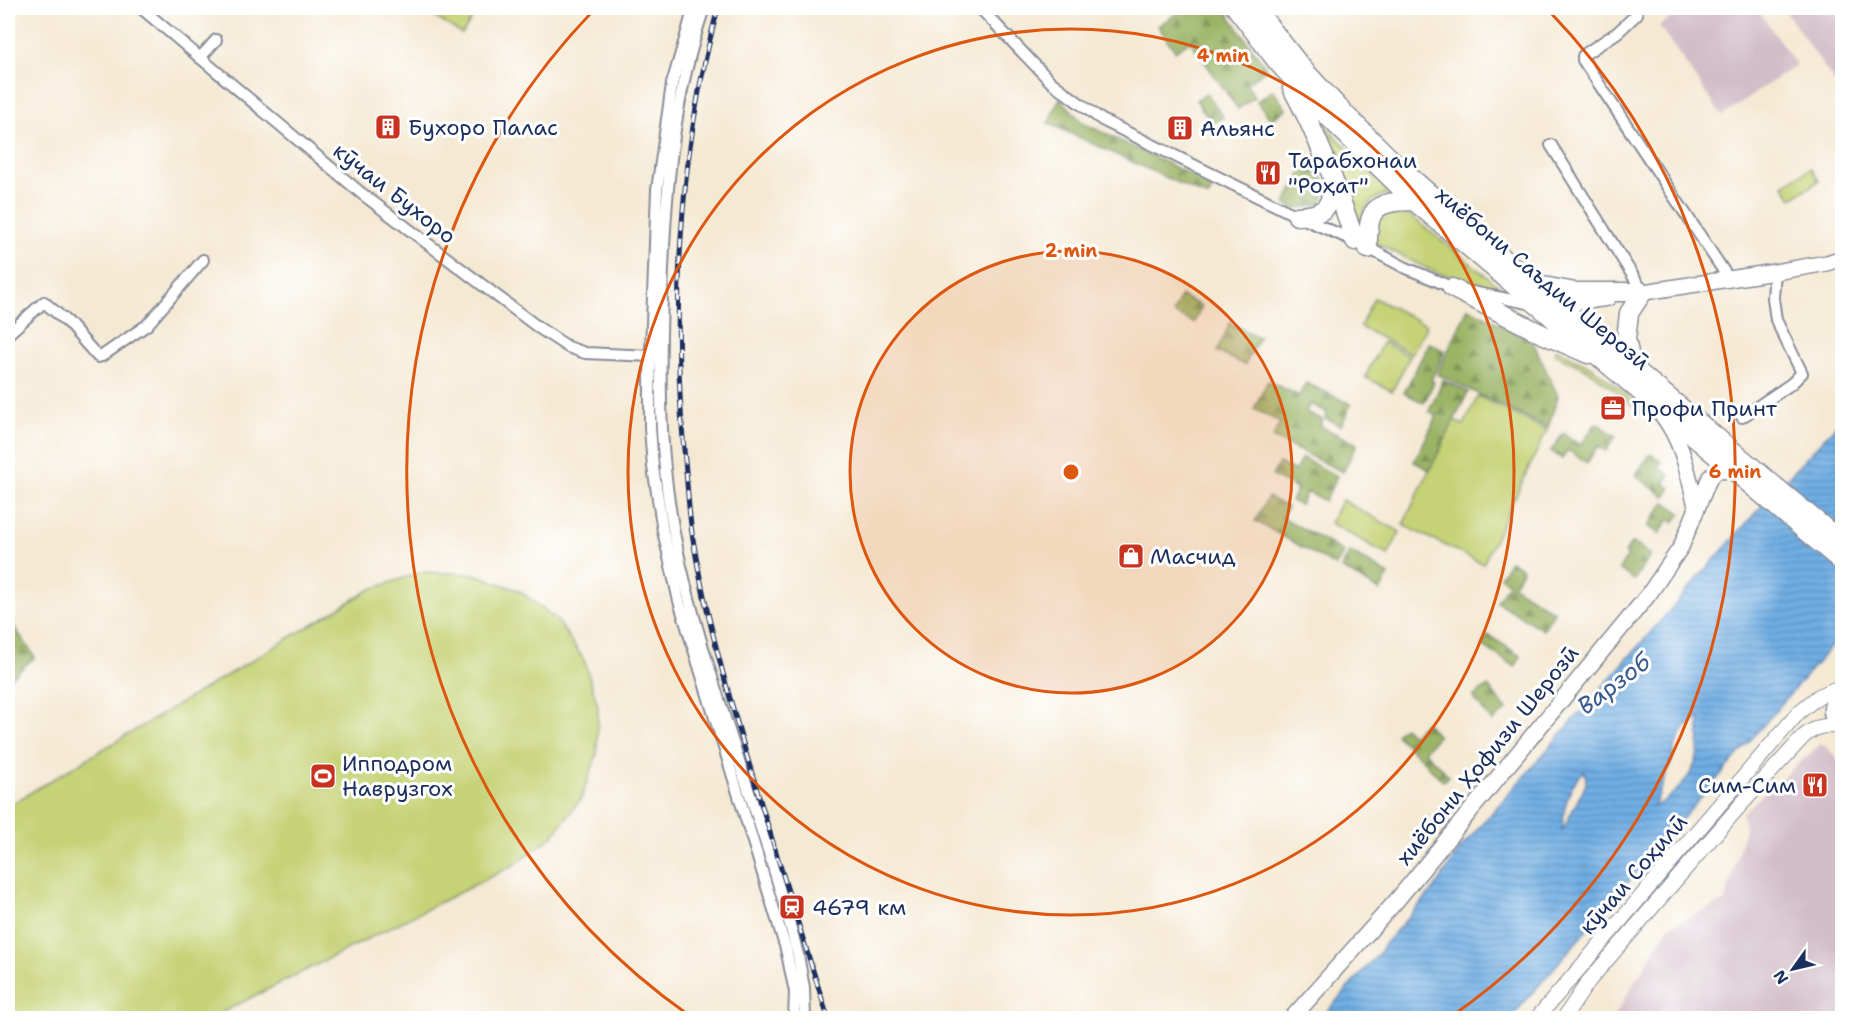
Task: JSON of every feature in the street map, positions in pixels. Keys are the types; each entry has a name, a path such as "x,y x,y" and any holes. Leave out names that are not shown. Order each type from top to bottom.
{"highway":[{"name":"хиёбони Саъдии Шерозӣ","path":"1236,8 1278,63 1333,122 1414,201 1602,359 1660,398 1768,489 1842,562"},
{"name":"хиёбони Саъдии Шерозӣ","path":"1255,8 1303,69 1342,112 1399,166 1533,284 1632,367 1660,398 1735,470 1768,489 1842,542"},
{"path":"1278,63 1300,102 1362,245"},
{"path":"1297,216 1311,215 1325,209 1332,200 1333,180"},
{"path":"1362,245 1371,216 1377,208 1397,201 1414,201"},
{"path":"1533,284 1575,292 1643,292"},
{"path":"1452,288 1547,337 1602,359"},
{"path":"1632,367 1626,339 1629,314 1643,292"}],"main road":[{"path":"1539,305 1560,306 1775,272 1827,263 1842,258"},
{"path":"1660,398 1684,455 1696,506"},
{"name":"хиёбони Ҳофизи Шерозӣ","path":"1292,1018 1426,866 1649,594 1681,547 1691,526 1696,506 1710,477 1717,471 1735,470"},
{"path":"1840,728 1832,713 1832,706 1833,698 1842,686"}],"street":[{"name":"кӯчаи Бухоро","path":"141,8 376,205 555,339 585,353 651,357"},
{"path":"694,8 675,71 659,169 654,250 651,438 663,531 680,601 800,964 805,1018"},
{"path":"704,8 684,76 669,171 661,335 661,437 670,511 680,564 727,739"},
{"path":"980,8 1051,82 1102,120 1297,216 1452,288 1539,305"},
{"path":"1637,14 1618,32 1585,54 1583,60 1729,279"},
{"path":"200,58 216,40"},
{"path":"1551,145 1643,292"},
{"path":"8,334 44,302 67,322 96,356 102,356 130,338 153,319 203,260"},
{"path":"1742,417 1802,374 1776,320 1773,298 1775,272"},
{"name":"кӯчаи Соҳилӣ","path":"1537,1018 1799,712 1820,696 1842,686"},
{"name":"кӯчаи Соҳилӣ","path":"1564,1018 1588,982 1737,809 1804,736 1826,724 1840,728"},
{"path":"768,869 795,992 794,1018"}],"shaded area":[{"path":"1686,8 1757,8 1796,65 1722,116 1659,26"},
{"path":"1783,8 1842,8 1842,92"},
{"path":"1822,743 1842,763 1842,1018 1613,1018 1669,926 1725,901 1745,828 1742,813"}],"green space":[{"path":"420,8 479,8 462,34"},
{"path":"1185,8 1224,8 1267,69 1246,84 1255,97 1238,109 1190,41 1175,51 1158,26"},
{"path":"1273,90 1286,109 1271,120 1257,101"},
{"path":"1207,93 1223,117 1212,124 1196,100"},
{"path":"1060,98 1083,123 1214,186 1208,197 1048,123"},
{"path":"1310,111 1391,192 1377,198 1364,210 1360,231"},
{"path":"1308,161 1324,180 1325,191 1322,204 1295,209 1285,204"},
{"path":"1811,168 1819,181 1792,198 1783,185"},
{"path":"1401,208 1511,296 1430,270 1376,243 1372,226 1381,212"},
{"path":"1181,296 1202,306 1194,323 1173,313"},
{"path":"1374,298 1427,325 1412,354 1360,327"},
{"path":"1468,308 1532,340 1558,396 1548,428 1437,374"},
{"path":"1230,323 1259,337 1245,365 1217,352"},
{"path":"1383,342 1410,356 1392,391 1365,377"},
{"path":"1429,343 1445,351 1431,380 1434,382 1424,403 1404,393"},
{"path":"1555,349 1590,366 1655,418 1652,422 1588,370 1554,354"},
{"path":"1443,380 1468,392 1430,470 1414,462 1437,416 1429,411"},
{"path":"1268,381 1299,396 1306,383 1351,404 1341,426 1325,418 1327,412 1310,404 1306,412 1323,420 1320,426 1357,444 1343,472 1273,438 1280,422 1254,409"},
{"path":"1478,396 1547,430 1483,564 1403,525 1453,420 1464,425"},
{"path":"1596,423 1616,436 1606,451 1598,446 1587,463 1568,450 1562,459 1551,451 1563,433 1581,445"},
{"path":"1651,454 1662,462 1658,467 1670,475 1664,483 1671,488 1665,497 1635,475"},
{"path":"1302,458 1337,476 1325,501 1307,492 1300,505 1291,501 1297,489 1272,476 1279,463 1295,471"},
{"path":"1268,497 1287,507 1282,517 1344,552 1336,566 1255,521"},
{"path":"1342,500 1400,532 1388,555 1330,523"},
{"path":"1665,502 1681,513 1674,523 1669,519 1659,534 1648,526"},
{"path":"1632,542 1651,555 1634,580 1619,569 1628,556 1625,553"},
{"path":"1350,552 1389,575 1380,591 1341,568"},
{"path":"1510,561 1523,569 1513,586 1554,612 1543,630 1497,602 1509,583 1500,577"},
{"name":"Ипподром Наврузгох","path":"422,572 475,574 520,591 557,620 584,660 598,706 597,754 581,799 552,837 514,865 211,1018 8,1018 8,806 371,589"},
{"path":"8,618 35,657 8,680"},
{"path":"1488,635 1521,656 1515,667 1482,645"},
{"path":"1488,686 1507,710 1492,722 1473,697"},
{"path":"1425,722 1438,736 1424,751 1449,776 1443,781 1396,734 1404,727 1412,735"}],"water":[{"name":"Варзоб","path":"1842,419 1842,634 1511,1018 1321,1018 1434,889 1460,849 1757,511","holes":["1700,718 1698,752 1693,769 1675,791 1654,807 1672,761 1675,746 1685,728","1585,771 1586,784 1562,831 1565,807 1571,790 1579,776"]}],"railway":[{"path":"718,8 704,64 694,121 681,238 679,355 681,413 690,513 705,602 738,728 828,1018"}],"place":[{"name":"Бухоро Палас","path":"388,127"},
{"name":"Альянс","path":"1180,128"},
{"name":"Тарабхонаи \"Роҳат\"","path":"1268,173"},
{"name":"Профи Принт","path":"1613,408"},
{"name":"Масчид","path":"1131,556"},
{"name":"Ипподром Наврузгох","path":"323,776"},
{"name":"Сим-Сим","path":"1815,785"},
{"name":"4679 км","path":"792,907"}]}
